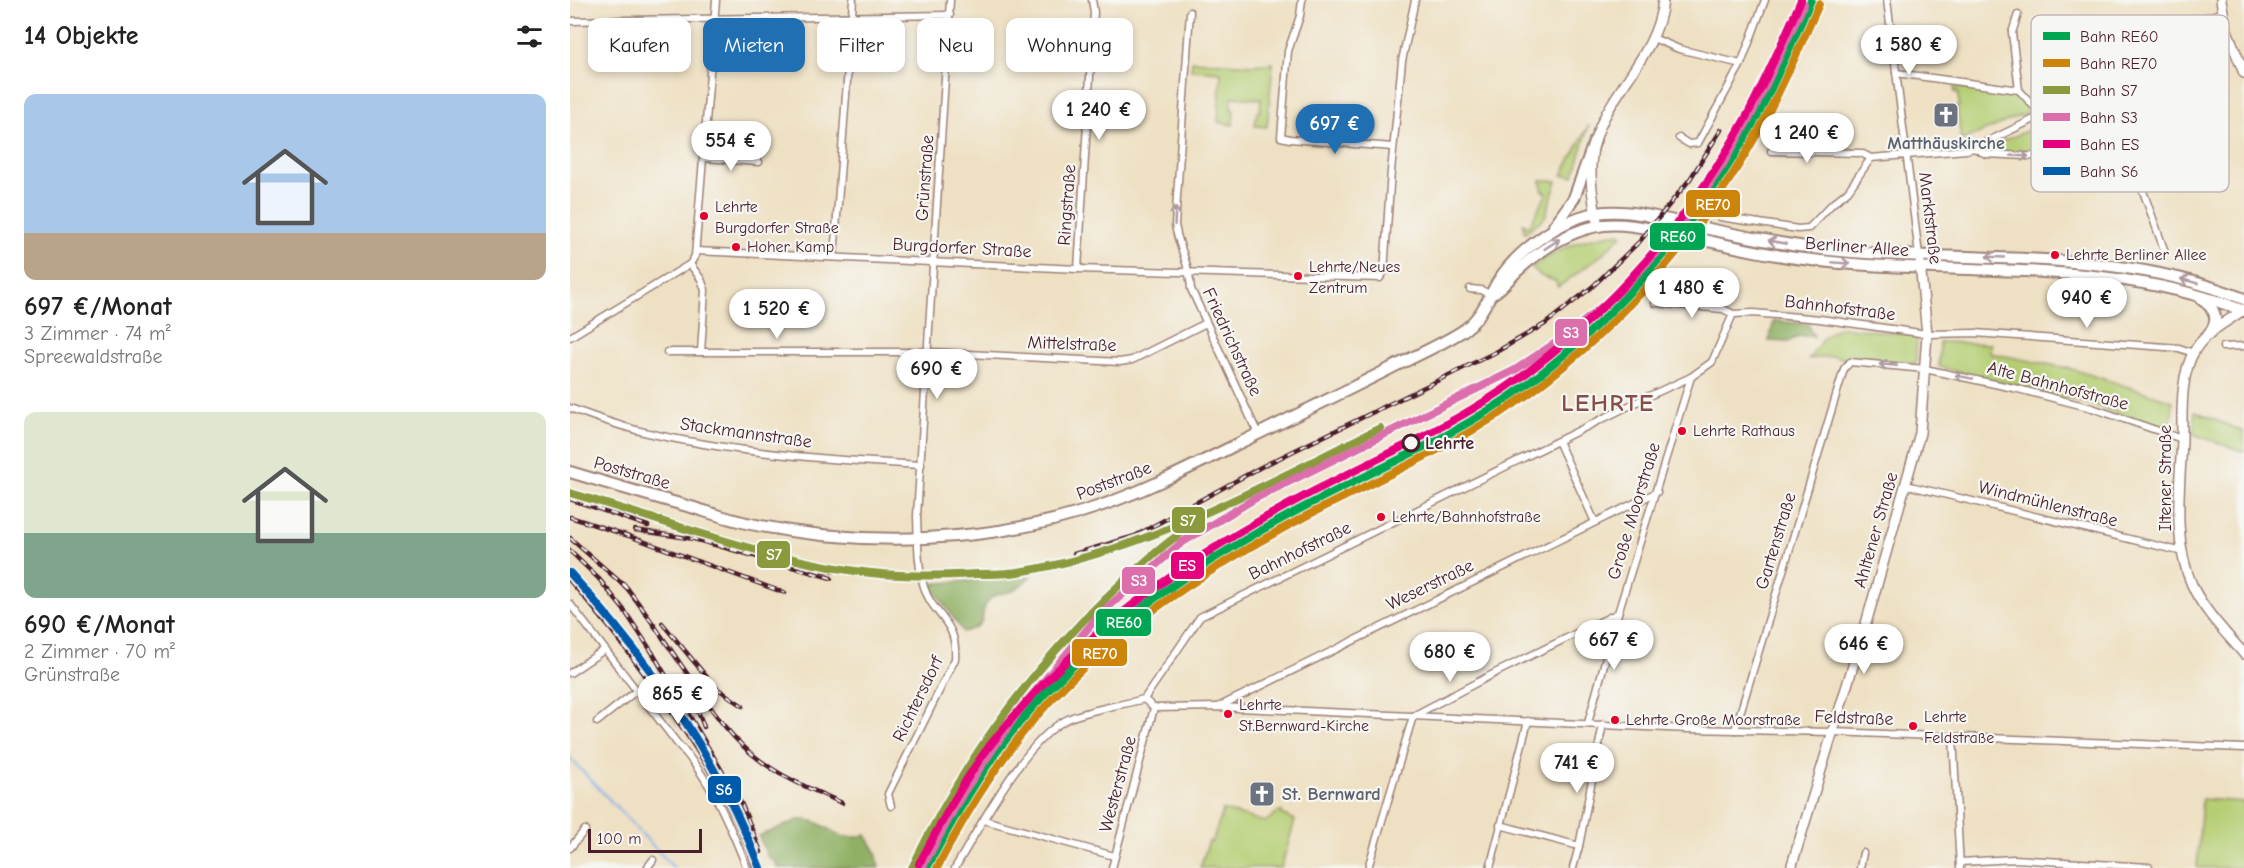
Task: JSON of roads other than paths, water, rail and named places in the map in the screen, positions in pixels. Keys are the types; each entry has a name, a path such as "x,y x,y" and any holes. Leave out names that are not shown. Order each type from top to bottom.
{"main road":[{"path":"1547,233 1574,198 1595,140"},
{"name":"Poststraße","path":"570,472 747,524 850,536 918,538 1005,530 1072,515 1159,482 1462,332 1479,315 1499,279 1547,233 1570,221 1595,213"},
{"name":"Berliner Allee","path":"1595,213 1637,214 1793,245 1919,255 2017,258 2110,266 2180,278 2244,308"},
{"name":"Berliner Allee","path":"1492,295 1526,263 1554,243 1574,233 1598,226 1633,226 1790,258 1920,268 2078,276 2132,282 2187,292 2244,308"},
{"path":"2187,292 2208,303 2213,310 2216,319 2210,333"}],"street":[{"path":"715,18 716,0"},
{"path":"834,257 853,0"},
{"name":"Grünstraße","path":"918,538 917,516 950,0"},
{"name":"Ringstraße","path":"1078,269 1093,35 1092,0"},
{"path":"1302,0 1300,16 1288,51 1281,137 1290,140 1393,147 1402,61 1415,0"},
{"path":"1598,226 1591,177 1595,140 1605,118 1653,38 1660,22 1663,0"},
{"path":"1679,138 1689,144 1698,143 1740,64 1765,0"},
{"name":"Marktstraße","path":"1887,0 1927,334"},
{"path":"2217,15 2222,14 2221,0"},
{"name":"Friedrichstraße","path":"1190,12 1175,225 1178,242 1191,272 1191,289 1258,434"},
{"path":"784,18 950,15"},
{"path":"2018,15 2012,33 2019,90 2031,104"},
{"path":"570,21 703,19"},
{"path":"2229,33 2244,73"},
{"path":"1653,38 1679,49 1740,64"},
{"path":"570,337 690,264 696,251 711,72"},
{"path":"1896,73 2019,90"},
{"path":"1771,151 1861,153 1871,158 1966,150 2031,121"},
{"name":"Burgdorfer Straße","path":"696,251 1078,269 1380,278 1384,272 1393,147"},
{"path":"1974,147 1986,154 2031,156"},
{"path":"704,158 759,162"},
{"path":"1720,217 1798,229 1809,228 1848,191 1871,158"},
{"path":"2143,192 2165,252"},
{"path":"690,264 701,279 705,290 701,352"},
{"path":"1470,289 1481,290 1492,295"},
{"path":"1655,303 1723,309 1734,314"},
{"name":"Iltener Straße","path":"2244,308 2210,333 2193,353 2186,380 2179,501 2183,552 2192,586 2224,631 2244,654"},
{"name":"Bahnhofstraße","path":"1144,699 1200,617 1691,377 1716,358 1734,314 1753,313 1927,334 1974,333 2179,348 2193,353"},
{"name":"Mittelstraße","path":"929,352 1120,362 1132,360 1206,323"},
{"name":"Ahltener Straße","path":"1791,868 1920,433 1927,334"},
{"path":"2223,347 2244,346"},
{"path":"667,352 929,352"},
{"name":"Alte Bahnhofstraße","path":"1850,362 1925,369 2092,408 2182,439"},
{"name":"Gartenstraße","path":"1735,730 1844,369 1850,362"},
{"name":"Große Moorstraße","path":"1588,723 1618,613 1691,377"},
{"name":"Stackmannstraße","path":"570,408 620,425 667,436 822,459 921,465"},
{"path":"1558,441 1595,522"},
{"name":"Windmühlenstraße","path":"1906,485 2183,552"},
{"name":"Weserstraße","path":"1218,707 1657,492"},
{"name":"Richtersdorf","path":"891,806 888,794 955,659 956,644 952,631 924,589 918,538"},
{"path":"570,604 636,691 693,760 708,783 747,868"},
{"path":"1368,868 1413,716 1618,613"},
{"path":"570,673 604,650"},
{"path":"597,722 636,691"},
{"path":"955,868 993,802 1051,730 1069,719 1144,699 1154,708"},
{"name":"Feldstraße","path":"1154,708 1218,707 1735,730 2244,747"},
{"name":"Westerstraße","path":"1112,868 1154,708"},
{"path":"1490,868 1528,721"},
{"path":"1573,868 1604,724"},
{"path":"1953,736 1960,865 2014,860 2149,867"},
{"path":"984,820 1114,856"},
{"path":"1500,825 1579,846"},
{"path":"570,848 585,830"},
{"path":"1860,868 1863,853"},
{"path":"647,868 653,860"}],"waterway":[{"path":"570,758 674,868"}],"railway":[{"path":"1074,554 1135,536 1261,467 1496,352 1545,324 1592,287 1640,241 1690,179 1721,130"},
{"path":"570,499 648,526"},
{"path":"570,517 785,593"},
{"path":"635,530 694,539 831,578"},
{"path":"570,538 628,589"},
{"path":"570,551 599,579 624,610 652,652 742,805 761,852"},
{"path":"823,571 888,574"},
{"path":"570,581 629,653 694,745 734,817 755,868"},
{"path":"623,583 712,710 741,744 777,772 842,803"},
{"path":"662,623 715,687 743,706"},
{"path":"687,682 704,727"}],"rail line":[{"name":"ES","path":"919,864 962,787 991,744 1057,670 1131,606 1171,577 1254,524 1467,413 1520,378 1586,323 1646,262 1699,194 1744,121 1801,0"},
{"name":"RE60","path":"927,868 977,781 1027,714 1060,678 1135,613 1216,557 1259,532 1473,420 1526,385 1592,330 1652,268 1705,200 1729,164 1767,96 1811,0"},
{"name":"S3","path":"922,868 963,793 1019,711 1099,615 1181,543 1254,499 1515,370 1569,334 1616,295 1656,254 1692,210 1723,164 1752,114 1804,4"},
{"name":"RE70","path":"937,868 985,785 1033,720 1066,684 1141,619 1181,590 1265,538 1478,427 1531,392 1598,336 1659,273 1687,239 1737,168 1767,115 1819,4"},
{"name":"S7","path":"570,493 711,537 819,565 900,575 1008,573 1066,562 1113,549 1159,532 1249,493 1380,428"},
{"name":"S7","path":"912,868 975,756 1025,687 1052,654 1112,592 1181,533"},
{"name":"S6","path":"570,573 626,640 678,712 724,788 760,868"}],"place":[{"name":"Matthäuskirche","path":"1946,115"},
{"name":"Lehrte Burgdorfer Straße","path":"704,216"},
{"name":"Hoher Kamp","path":"736,247"},
{"name":"Lehrte Berliner Allee","path":"2055,255"},
{"name":"Lehrte/Neues Zentrum","path":"1298,276"},
{"name":"Lehrte Rathaus","path":"1682,431"},
{"name":"Lehrte","path":"1411,443"},
{"name":"Lehrte/Bahnhofstraße","path":"1381,517"},
{"name":"Lehrte St.Bernward-Kirche","path":"1228,714"},
{"name":"Lehrte Große Moorstraße","path":"1615,720"},
{"name":"Lehrte Feldstraße","path":"1913,726"},
{"name":"St. Bernward","path":"1262,794"}],"district":[{"name":"LEHRTE","path":"1608,403"}]}
